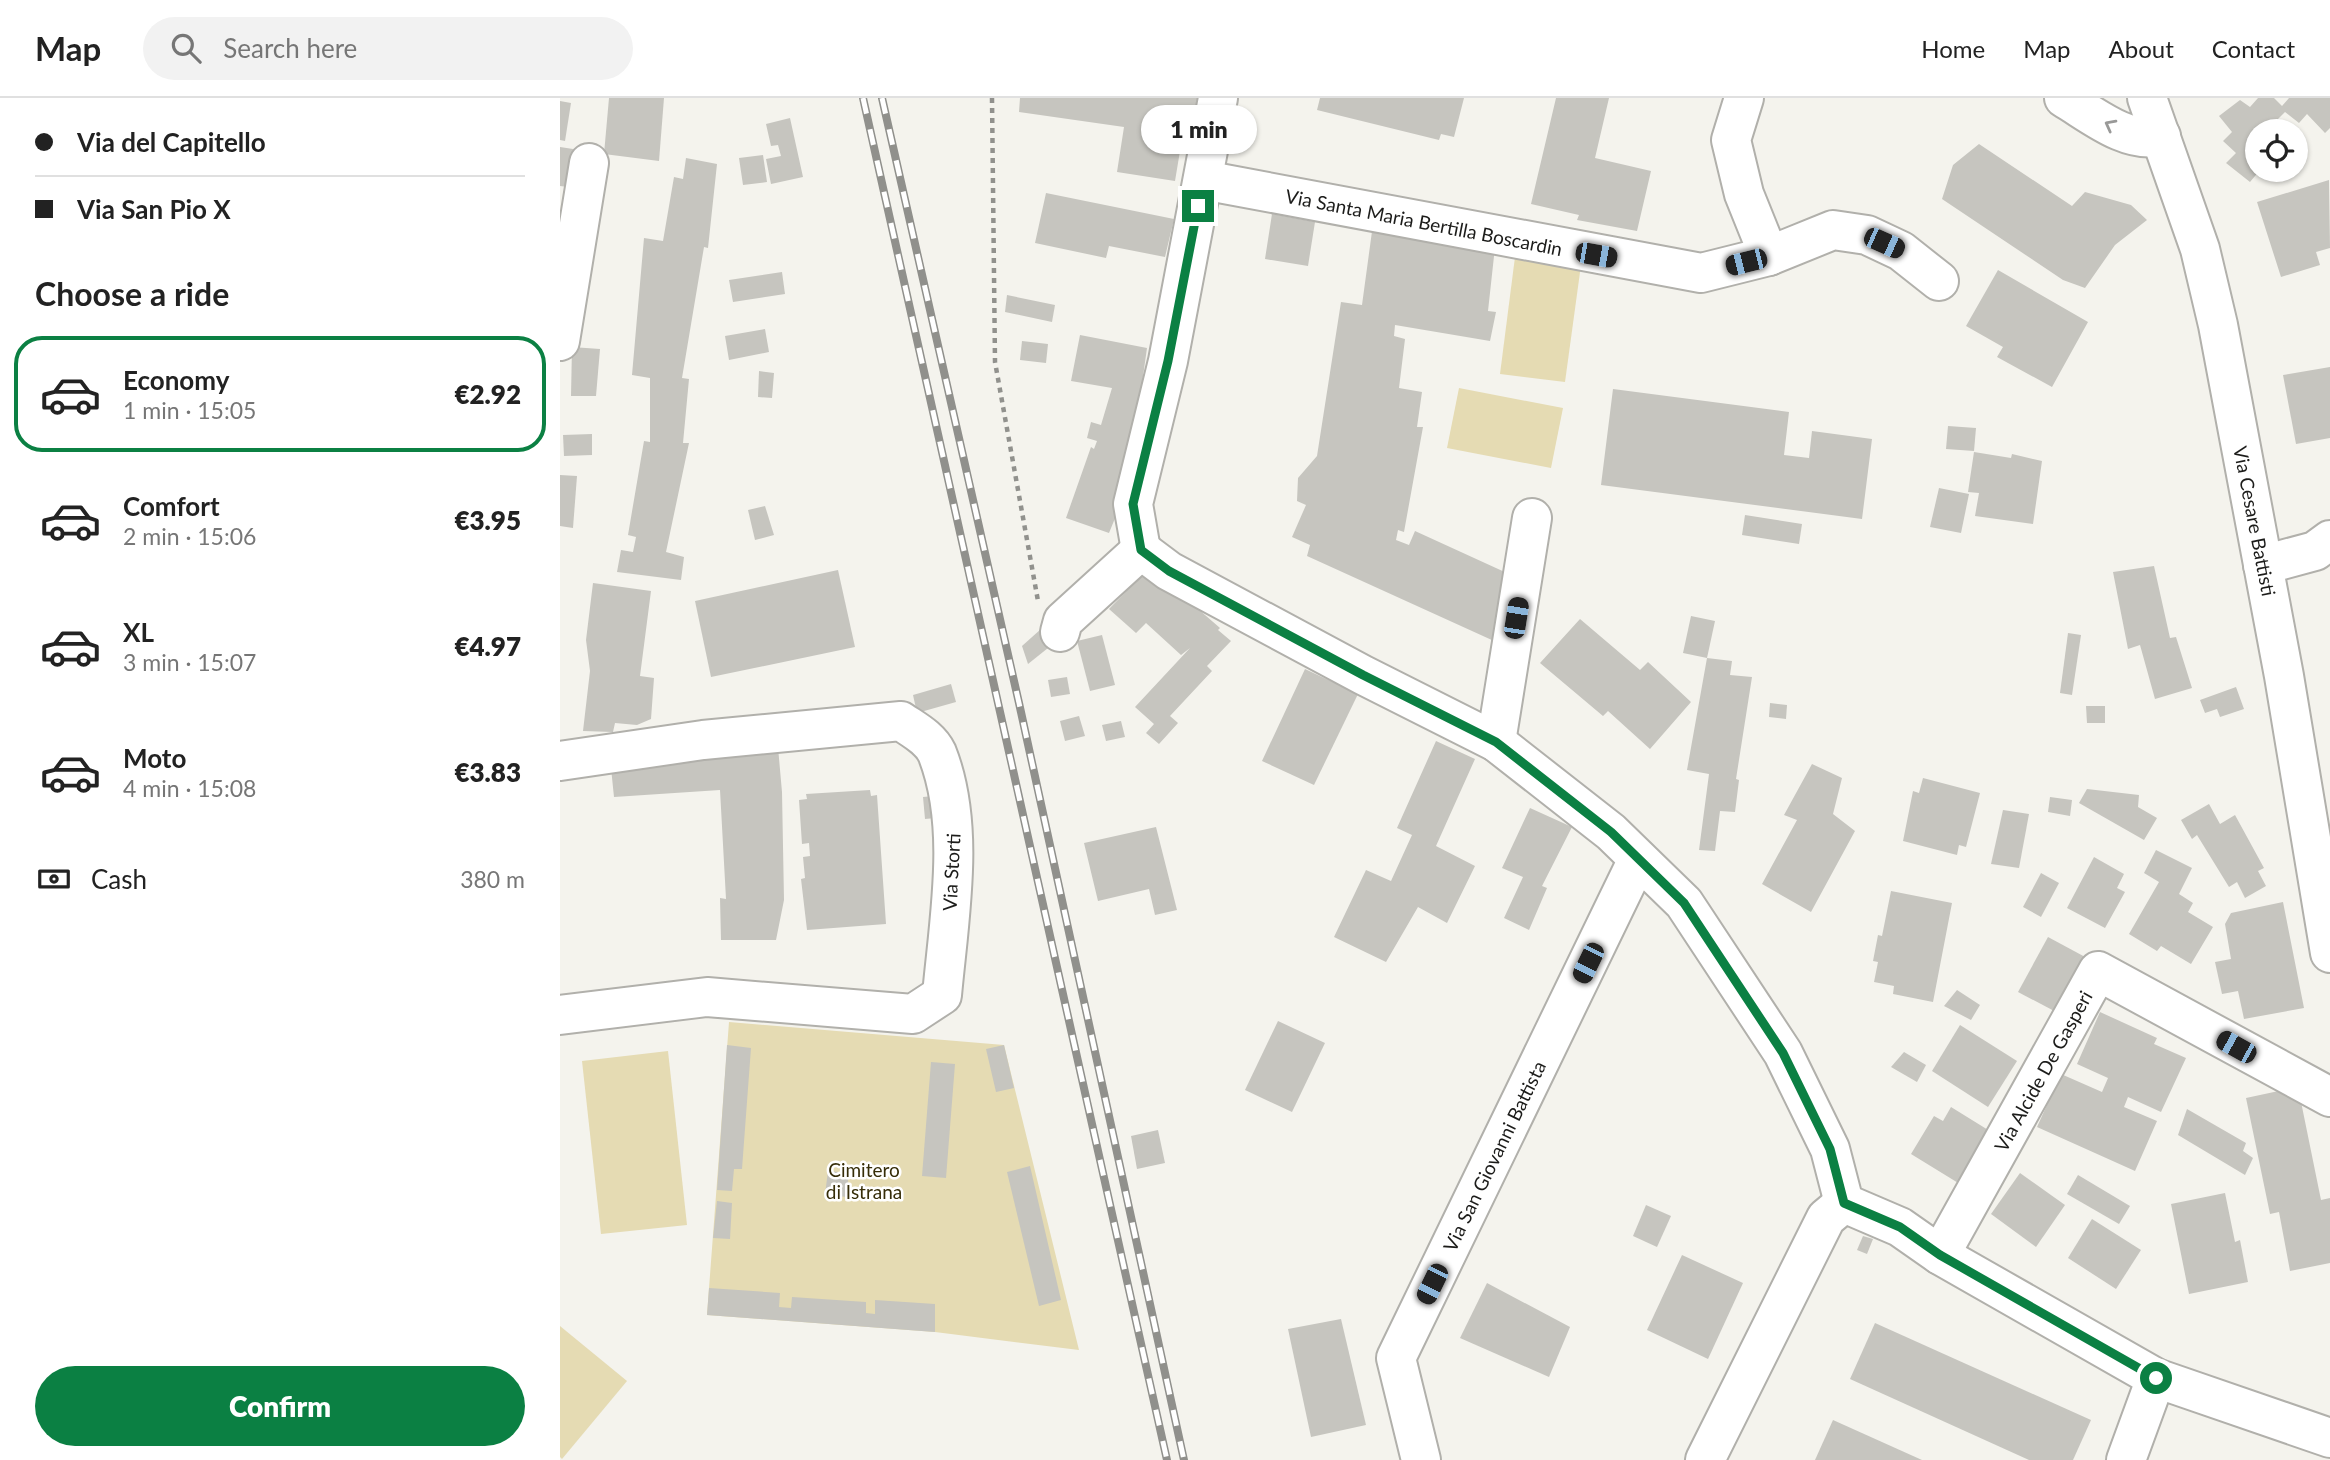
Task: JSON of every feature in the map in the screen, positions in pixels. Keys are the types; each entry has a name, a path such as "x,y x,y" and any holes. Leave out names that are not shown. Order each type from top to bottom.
{"street":[{"path":"1218,98 1168,361 1133,504 1141,550 1169,571 1363,675 1496,742 1611,832 1684,903 1783,1053 1830,1149 1844,1203"},
{"path":"1744,98 1731,140 1744,194 1769,256"},
{"path":"2064,98 2116,129 2147,139 2161,136"},
{"name":"Via Cesare Battisti","path":"2147,98 2200,249 2211,295 2263,565 2330,953"},
{"path":"560,341 589,163"},
{"name":"Via Santa Maria Bertilla Boscardin","path":"1202,180 1701,273 1769,256 1833,230 1867,235 1901,251 1939,281"},
{"path":"1496,742 1532,518"},
{"path":"2263,565 2315,551 2330,540"},
{"path":"1060,632 1063,621 1141,550"},
{"name":"Via Storti","path":"560,761 703,740 901,721 922,735 936,752 955,833 942,995 913,1014 707,996 560,1015"},
{"name":"Via San Giovanni Battista","path":"1421,1460 1396,1358 1638,859"},
{"name":"Via Alcide De Gasperi","path":"1940,1255 2098,971 2330,1097"},
{"path":"1844,1203 1900,1227 1940,1255 2156,1378 2330,1438"},
{"path":"1705,1460 1826,1218 1844,1203"},
{"path":"2126,1460 2156,1378"},
{"path":"2284,1423 2308,1424 2330,1420"}],"path":[{"path":"992,98 995,362 1037,600"}],"green space":[{"path":"1515,257 1581,265 1565,382 1500,374"},
{"path":"1459,388 1563,408 1551,468 1447,448"},
{"name":"Cimitero di Istrana","path":"729,1022 1004,1045 1079,1350 935,1332 707,1315"},
{"path":"668,1051 687,1225 601,1234 582,1061"},
{"path":"560,1326 627,1381 562,1459 560,1457"}],"building":[{"path":"609,98 664,98 659,161 604,154"},
{"path":"1020,98 1210,98 1201,154 1180,151 1175,181 1117,172 1124,127 1019,112"},
{"path":"1320,98 1464,98 1454,137 1441,134 1439,140 1317,110"},
{"path":"1556,98 1609,98 1595,158 1651,171 1637,231 1577,220 1579,215 1531,204"},
{"path":"2258,98 2274,98 2282,106 2289,98 2330,98 2330,128 2325,133 2307,114 2303,119 2294,119 2285,112 2278,119 2245,119 2245,178 2226,163 2236,153 2223,141 2232,132 2219,116 2240,100 2250,107"},
{"path":"560,101 571,103 565,141 560,140"},
{"path":"790,118 803,177 771,184 766,159 781,156 778,145 771,146 766,124"},
{"path":"1979,144 2072,206 2085,192 2131,205 2147,220 2115,245 2085,288 2063,280 1942,199 1953,165"},
{"path":"560,147 573,149 568,187 560,186"},
{"path":"763,155 767,182 743,185 739,158"},
{"path":"686,158 717,164 708,248 704,247 682,378 689,379 683,443 689,443 666,552 684,557 681,580 617,572 621,550 633,552 636,537 628,535 644,441 650,442 650,378 632,375 644,238 663,241 674,177 683,179"},
{"path":"2329,180 2330,248 2316,252 2320,265 2281,277 2257,202"},
{"path":"1046,193 1174,219 1165,257 1109,246 1106,258 1035,243"},
{"path":"1272,214 1315,222 1308,266 1265,259"},
{"path":"1373,224 1495,247 1488,311 1496,312 1490,341 1395,325 1394,336 1405,339 1399,388 1422,392 1417,427 1423,427 1404,532 1398,530 1396,540 1409,545 1415,531 1520,579 1494,641 1307,556 1310,545 1292,537 1306,505 1297,501 1298,478 1317,456 1341,302 1362,305"},
{"path":"1998,270 2088,322 2052,387 1997,357 2003,347 1966,326"},
{"path":"782,272 785,294 733,302 729,280"},
{"path":"1007,295 1055,305 1052,322 1005,312"},
{"path":"765,329 769,352 729,360 725,336"},
{"path":"1080,335 1147,348 1127,489 1109,533 1066,518 1091,447 1094,449 1097,441 1087,438 1091,422 1101,425 1112,388 1071,381"},
{"path":"1022,341 1048,344 1046,363 1020,360"},
{"path":"572,347 600,349 596,396 571,396"},
{"path":"2330,367 2330,438 2296,444 2283,375"},
{"path":"759,371 774,373 772,398 758,397"},
{"path":"1613,389 1789,412 1784,455 1809,458 1812,431 1872,439 1862,519 1601,485"},
{"path":"1948,426 1976,428 1974,451 1946,449"},
{"path":"592,434 592,455 564,456 563,435"},
{"path":"1974,452 2011,458 2012,454 2042,461 2033,524 1975,516 1979,493 1968,492"},
{"path":"560,475 577,476 573,528 560,526"},
{"path":"1939,488 1969,494 1961,533 1930,527"},
{"path":"765,506 774,535 755,540 748,510"},
{"path":"1745,515 1802,524 1799,544 1742,535"},
{"path":"2154,566 2170,638 2176,637 2192,688 2155,699 2140,645 2128,649 2113,572"},
{"path":"838,570 855,647 711,677 695,601"},
{"path":"1146,571 1170,594 1175,589 1231,641 1207,666 1212,671 1170,716 1178,723 1159,744 1146,733 1154,724 1135,707 1190,648 1181,655 1146,623 1136,633 1109,609"},
{"path":"593,583 651,591 640,676 654,678 651,719 637,725 615,723 613,732 583,731 590,671 586,640"},
{"path":"1691,616 1715,621 1707,658 1683,653"},
{"path":"1580,619 1640,670 1648,662 1691,702 1650,749 1608,711 1603,716 1540,663"},
{"path":"1050,621 1063,636 1028,664 1022,646"},
{"path":"2068,633 2081,635 2072,695 2060,693"},
{"path":"1102,635 1115,685 1090,691 1077,641"},
{"path":"1707,658 1732,661 1730,675 1752,677 1736,779 1739,780 1735,812 1720,811 1715,851 1699,850 1709,774 1687,770"},
{"path":"1305,669 1358,694 1314,785 1262,761"},
{"path":"1067,677 1070,694 1051,697 1048,680"},
{"path":"951,684 956,702 917,713 913,695"},
{"path":"2236,687 2244,709 2220,717 2217,709 2205,713 2200,700"},
{"path":"1770,703 1787,705 1786,719 1769,717"},
{"path":"2086,706 2105,706 2105,723 2087,723"},
{"path":"1079,716 1085,736 1065,741 1060,721"},
{"path":"1121,721 1125,737 1106,741 1102,725"},
{"path":"777,736 782,792 784,900 776,940 721,940 720,898 726,899 720,790 614,797 610,758"},
{"path":"1436,741 1475,759 1436,846 1475,866 1447,923 1418,907 1386,962 1334,937 1366,870 1391,881 1412,835 1397,828"},
{"path":"1812,764 1842,778 1833,814 1855,831 1811,912 1762,884 1797,820 1784,815"},
{"path":"1923,778 1980,793 1966,847 1959,845 1957,855 1903,841 1913,791 1919,793"},
{"path":"2087,789 2139,795 2138,807 2157,818 2144,840 2079,803"},
{"path":"870,790 871,796 877,795 886,924 807,930 801,879 805,878 803,857 810,856 809,843 802,844 799,800 807,799 806,794"},
{"path":"944,795 946,817 925,819 923,797"},
{"path":"2050,797 2072,800 2070,816 2048,812"},
{"path":"2209,804 2220,824 2235,815 2264,868 2258,871 2266,886 2245,898 2237,882 2229,887 2197,835 2192,839 2181,820"},
{"path":"1530,808 1572,827 1542,886 1547,888 1529,930 1504,918 1523,877 1502,868"},
{"path":"2003,810 2029,814 2019,868 1991,864"},
{"path":"1156,827 1177,910 1155,915 1149,889 1098,901 1084,843"},
{"path":"2156,850 2192,868 2179,894 2193,903 2188,912 2213,927 2191,964 2161,946 2157,951 2129,934 2159,882 2144,873"},
{"path":"2094,857 2124,874 2117,888 2125,892 2105,928 2067,908"},
{"path":"2041,873 2059,883 2041,917 2023,907"},
{"path":"1891,891 1952,903 1933,1002 1893,994 1894,986 1874,982 1878,962 1873,961 1878,935 1882,936"},
{"path":"2283,902 2304,1008 2244,1019 2238,991 2222,994 2215,962 2231,959 2225,924 2231,913"},
{"path":"2048,937 2087,958 2058,1013 2018,992"},
{"path":"1957,990 1980,1005 1971,1020 1944,1006"},
{"path":"2100,1012 2157,1038 2154,1044 2186,1058 2161,1112 2128,1097 2124,1107 2157,1121 2135,1171 2037,1127 2061,1074 2102,1092 2108,1078 2077,1064"},
{"path":"1278,1021 1325,1043 1292,1112 1245,1090"},
{"path":"1960,1025 2017,1061 1988,1107 1932,1071"},
{"path":"727,1045 751,1048 742,1169 734,1169 732,1191 717,1190"},
{"path":"1004,1045 1014,1088 996,1092 986,1049"},
{"path":"1904,1052 1926,1065 1917,1082 1891,1067"},
{"path":"931,1062 955,1064 946,1178 922,1176"},
{"path":"2298,1087 2321,1200 2330,1198 2330,1263 2290,1271 2279,1212 2270,1214 2246,1098"},
{"path":"1951,1107 1993,1133 1968,1189 1911,1154 1934,1116 1943,1121"},
{"path":"2187,1109 2246,1143 2243,1151 2253,1158 2245,1175 2178,1135"},
{"path":"1158,1130 1165,1163 1137,1169 1131,1136"},
{"path":"1030,1166 1061,1300 1039,1306 1007,1172"},
{"path":"828,1171 849,1173 846,1197 825,1194"},
{"path":"2020,1173 2065,1205 2036,1247 1991,1214"},
{"path":"2078,1175 2130,1206 2119,1224 2067,1194"},
{"path":"2225,1193 2235,1242 2240,1240 2248,1282 2189,1294 2171,1204"},
{"path":"717,1201 732,1203 730,1239 713,1238"},
{"path":"1646,1205 1671,1216 1657,1247 1633,1236"},
{"path":"2092,1219 2141,1250 2116,1289 2068,1258"},
{"path":"1863,1236 1873,1239 1867,1254 1857,1250"},
{"path":"1682,1255 1743,1283 1708,1359 1647,1330"},
{"path":"1487,1283 1570,1327 1549,1377 1460,1338"},
{"path":"709,1288 780,1293 779,1307 791,1308 792,1297 866,1302 866,1313 875,1314 875,1300 935,1304 935,1332 707,1315"},
{"path":"1341,1319 1366,1425 1311,1437 1288,1329"},
{"path":"1875,1323 2091,1420 2073,1460 2029,1460 1850,1379"},
{"path":"1833,1420 1922,1460 1815,1460"}],"railway":[{"path":"863,98 1167,1460"},
{"path":"882,98 1019,703 1184,1460"}],"route":[{"path":"1198,206 1168,361 1133,504 1141,550 1169,571 1363,675 1496,742 1611,832 1684,903 1783,1053 1830,1149 1844,1203 1863,1208 1900,1227 1940,1255 2078,1336 2156,1378"}]}
